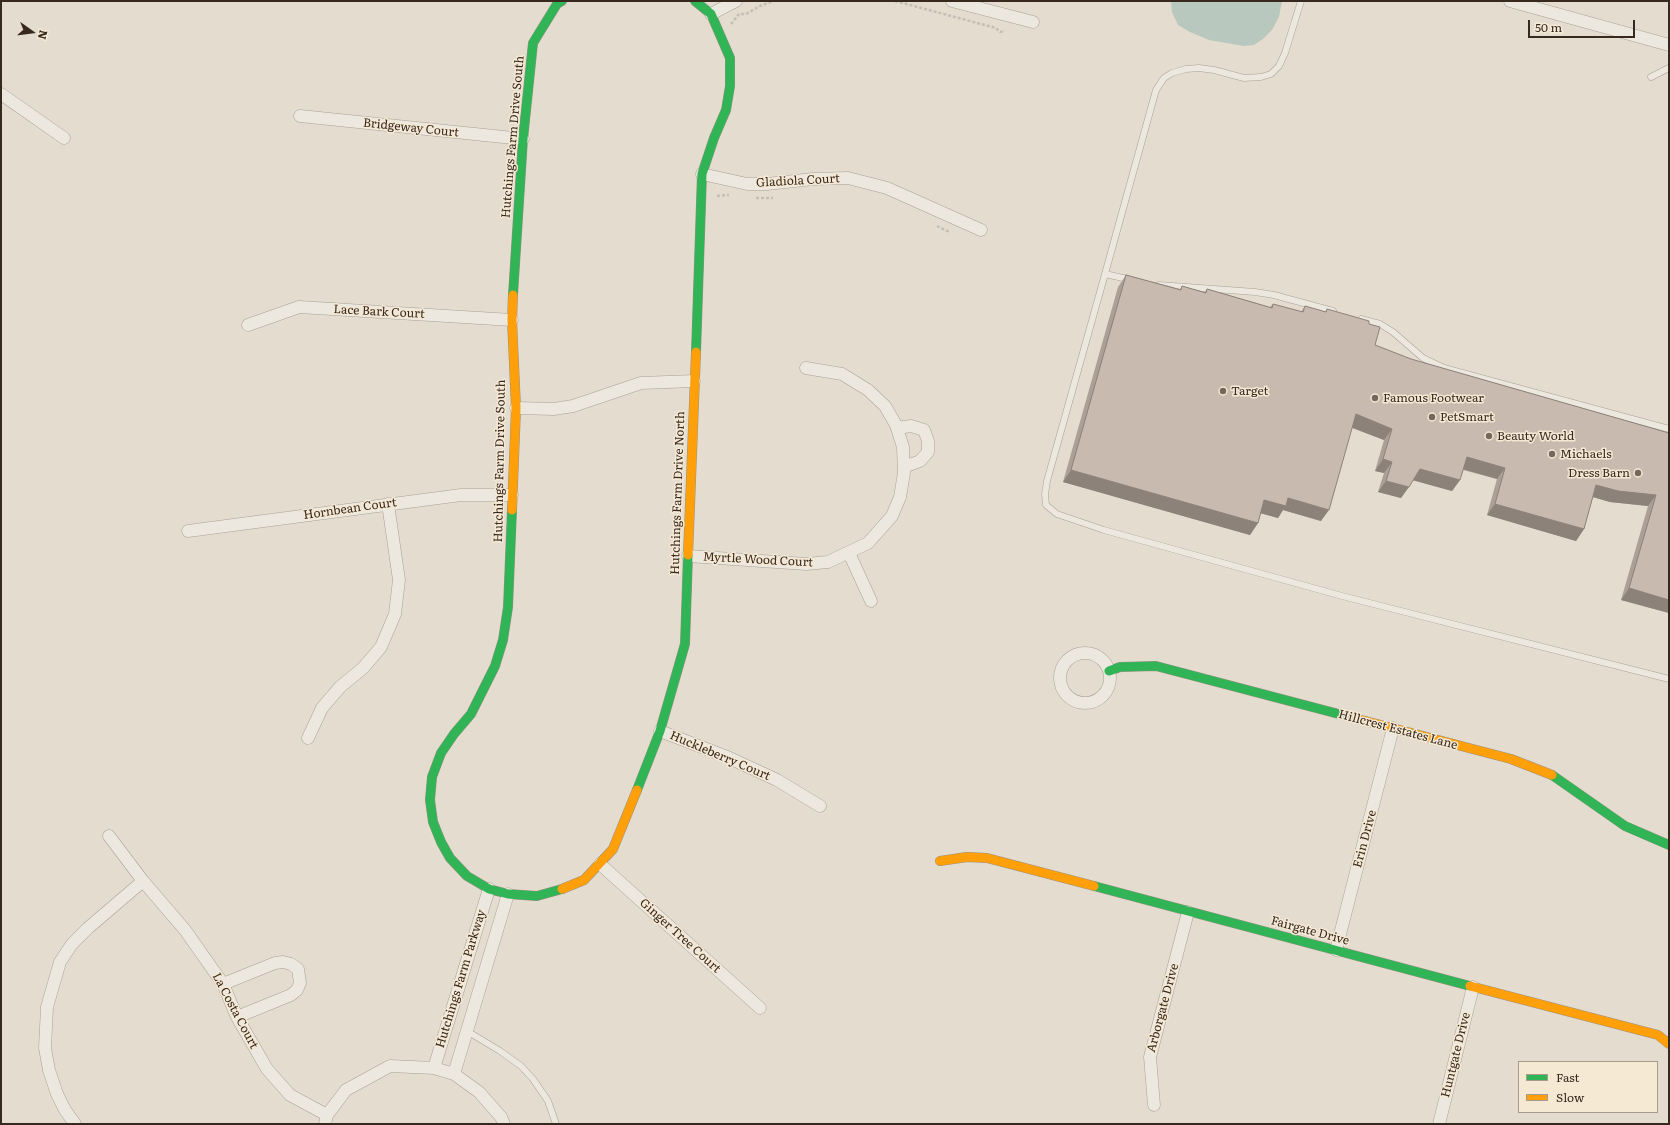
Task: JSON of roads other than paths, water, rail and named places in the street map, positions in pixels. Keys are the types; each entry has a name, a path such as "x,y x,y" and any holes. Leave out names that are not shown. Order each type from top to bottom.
{"street":[{"name":"Hutchings Farm Drive North","path":"489,889 508,894 537,896 564,889 584,880 612,849 660,731 685,644 702,174 714,138 726,110 730,86 730,58 711,14 696,1"},
{"path":"711,14 736,1"},
{"path":"952,1 1033,22"},
{"path":"1510,1 1669,45"},
{"name":"Hutchings Farm Drive South","path":"489,889 467,876 450,858 441,842 433,822 430,800 432,777 441,753 454,734 471,714 495,666 503,640 508,607 516,408 512,320 523,139 533,43 558,2"},
{"path":"1,94 64,138"},
{"name":"Bridgeway Court","path":"300,116 523,139"},
{"name":"Gladiola Court","path":"702,174 747,184 766,184 813,178 848,178 887,188 981,230"},
{"name":"Lace Bark Court","path":"248,325 299,308 512,320"},
{"name":"Myrtle Wood Court","path":"688,556 806,564 828,562 868,543 892,516 900,497 904,467 903,447 897,428 885,406 868,390 842,374 806,368"},
{"path":"516,408 554,409 573,406 641,383 694,381"},
{"path":"897,428 911,426 924,430 928,441 928,452 920,461 904,467"},
{"name":"Hornbean Court","path":"188,531 461,495 512,495"},
{"path":"308,738 322,708 340,687 363,668 381,647 395,614 399,580 388,504"},
{"path":"849,553 871,601"},
{"path":"1086,653 1094,654 1106,664 1109,671 1109,687 1099,700 1082,704 1073,701 1066,696 1062,689 1060,680 1061,671 1064,664 1070,657 1086,653"},
{"name":"Hillcrest Estates Lane","path":"1109,671 1120,667 1156,666 1511,759 1546,772 1566,782 1625,826 1669,845"},
{"name":"Erin Drive","path":"1336,950 1394,728"},
{"name":"Huckleberry Court","path":"660,731 725,756 777,780 820,806"},
{"name":"La Costa Court","path":"109,836 143,882 185,930 223,984 237,1017 267,1069 290,1095 326,1119"},
{"name":"Fairgate Drive","path":"940,861 967,857 987,858 1658,1035 1669,1044"},
{"name":"Ginger Tree Court","path":"600,864 760,1008"},
{"path":"75,1124 62,1105 50,1070 46,1048 46,1007 60,962 72,944 88,928 143,882"},
{"name":"Hutchings Farm Parkway","path":"434,1068 489,889"},
{"name":"Hutchings Farm Parkway","path":"454,1074 508,894"},
{"name":"Arborgate Drive","path":"1154,1105 1150,1057 1188,912"},
{"path":"223,984 275,963 283,962 291,964 298,969 300,983 297,990 291,995 237,1017"},
{"name":"Huntgate Drive","path":"1438,1124 1473,987"},
{"path":"326,1119 346,1090 390,1066 434,1068 454,1074 479,1092 501,1117 504,1124"}],"lane":[{"path":"1301,1 1285,53 1279,66 1271,74 1261,77 1244,78 1214,70 1199,68 1186,69 1172,73 1164,78 1156,90 1050,468 1045,494 1046,505 1058,514 1104,530 1342,596 1669,679"},
{"path":"1652,77 1669,68"},
{"path":"1105,274 1138,281"},
{"path":"1150,284 1256,292 1274,295 1338,312"},
{"path":"1352,316 1380,324 1393,332 1423,358 1437,365 1669,429"},
{"path":"467,1031 521,1066 534,1079 548,1101 556,1124"}],"place":[{"name":"Target","path":"1223,391"},
{"name":"Famous Footwear","path":"1375,398"},
{"name":"PetSmart","path":"1432,417"},
{"name":"Beauty World","path":"1489,436"},
{"name":"Michaels","path":"1552,454"},
{"name":"Dress Barn","path":"1638,473"}]}
